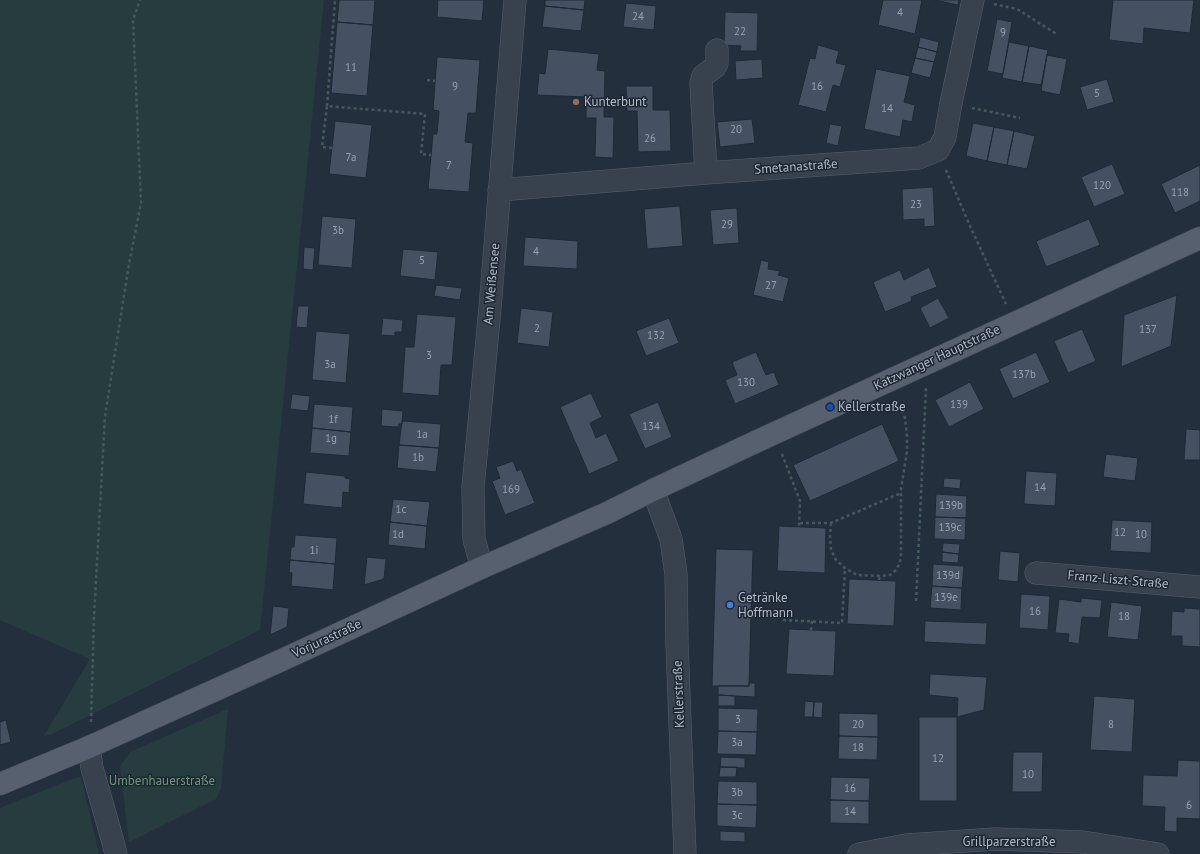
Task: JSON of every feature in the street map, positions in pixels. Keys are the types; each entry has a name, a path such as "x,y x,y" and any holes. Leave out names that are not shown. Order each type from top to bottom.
{"main road":[{"name":"Katzwanger Hauptstraße","path":"653,490 1014,322 1200,238"},
{"name":"Vorjurastraße","path":"0,784 89,747 483,567 608,513 653,490"}],"street":[{"name":"Am Weißensee","path":"483,567 474,539 473,487 490,308 515,0"},
{"path":"938,150 945,137 951,103 981,2"},
{"path":"706,173 702,83 703,76 715,67 717,62 717,50"},
{"name":"Smetanastraße","path":"499,190 706,173 919,158 938,150"},
{"name":"Kellerstraße","path":"653,490 671,539 676,574 677,643 685,854"},
{"name":"Franz-Liszt-Straße","path":"1036,573 1200,587"},
{"path":"89,747 92,768 116,854"},
{"name":"Grillparzerstraße","path":"859,854 906,845 995,839 1082,842 1158,854"}],"path":[{"path":"89,747 94,617 105,416 128,272 141,203 133,20 140,0"},
{"path":"332,148 322,147 327,106 335,0"},
{"path":"981,2 1017,9 1058,35"},
{"path":"428,80 435,81"},
{"path":"951,103 1020,118"},
{"path":"327,106 425,114 420,154 431,155"},
{"path":"938,150 970,226 1014,322"},
{"path":"916,601 927,363"},
{"path":"831,523 831,550 836,560 845,568 857,574 880,576 890,574 896,570 900,563 901,554 901,493 907,451 907,436 905,418 886,382"},
{"path":"774,433 800,501 799,527"},
{"path":"800,523 831,523 901,493"},
{"path":"783,620 842,623 845,568"},
{"path":"879,580 880,576"},
{"path":"811,630 812,622"}],"green space":[{"path":"0,0 324,0 260,630 52,734 44,736 90,659 0,620"},
{"name":"Umbenhauerstraße","path":"228,709 221,788 216,799 129,842 120,766 130,752"},
{"path":"81,777 99,854 0,854 0,808 75,778"}],"building":[{"path":"339,0 375,0 373,25 337,22"},
{"path":"438,0 484,0 482,21 437,17"},
{"path":"545,0 585,0 584,10 545,6"},
{"path":"883,0 922,0 915,34 878,25"},
{"path":"935,0 959,0 958,5"},
{"path":"1113,0 1194,0 1190,33 1144,28 1143,44 1109,40"},
{"path":"626,3 656,6 654,30 623,27"},
{"path":"545,6 584,10 581,31 542,27"},
{"path":"725,12 758,13 757,51 740,51 741,46 724,45"},
{"path":"997,19 1012,22 1003,74 987,71"},
{"path":"337,22 373,25 367,96 331,93"},
{"path":"920,37 939,42 937,52 918,47"},
{"path":"1009,42 1029,46 1022,82 1002,78"},
{"path":"818,45 839,51 836,63 846,65 840,87 833,85 826,112 798,105 810,58 815,59"},
{"path":"1029,46 1048,50 1041,85 1022,82"},
{"path":"918,47 937,52 934,62 915,58"},
{"path":"548,49 599,54 597,70 605,71 604,117 614,117 613,158 595,157 596,118 586,118 586,97 537,95 539,73 545,74"},
{"path":"1047,55 1067,59 1060,95 1041,91"},
{"path":"437,57 480,60 476,113 468,113 465,142 473,143 469,192 428,189 433,134 437,134 439,111 433,110"},
{"path":"915,58 934,62 930,78 911,73"},
{"path":"762,59 763,78 736,80 735,61"},
{"path":"876,69 910,76 904,102 915,105 912,122 903,120 900,137 864,129"},
{"path":"1107,79 1114,102 1087,110 1080,87"},
{"path":"626,86 653,86 653,110 670,110 671,151 638,152 637,111 627,111"},
{"path":"752,119 755,143 720,147 717,122"},
{"path":"335,121 372,125 366,178 329,174"},
{"path":"973,123 994,127 987,161 966,156"},
{"path":"830,124 842,126 838,146 826,143"},
{"path":"994,127 1014,131 1007,165 987,161"},
{"path":"1014,131 1035,136 1027,169 1007,165"},
{"path":"1112,164 1125,194 1094,207 1081,177"},
{"path":"1200,165 1200,201 1175,213 1161,184"},
{"path":"933,187 935,226 924,227 924,219 903,220 902,189"},
{"path":"680,206 683,246 647,249 644,209"},
{"path":"737,208 739,243 713,245 710,210"},
{"path":"322,216 356,219 352,268 318,265"},
{"path":"1089,219 1100,245 1046,267 1036,241"},
{"path":"525,237 578,241 577,269 523,266"},
{"path":"304,247 315,248 313,270 303,269"},
{"path":"403,249 438,252 435,280 400,276"},
{"path":"761,260 769,262 768,269 780,271 778,275 789,278 783,302 753,295"},
{"path":"929,267 937,287 911,297 912,301 885,312 873,282 900,270 904,280"},
{"path":"436,285 462,288 460,300 434,296"},
{"path":"1177,295 1171,346 1121,367 1124,315"},
{"path":"938,298 949,318 930,328 920,308"},
{"path":"298,306 309,306 307,328 296,327"},
{"path":"521,308 553,312 549,347 517,343"},
{"path":"417,314 456,317 452,365 441,365 439,396 402,393 405,347 414,347"},
{"path":"383,318 403,320 402,332 395,332 395,336 381,335"},
{"path":"669,318 679,343 646,356 636,331"},
{"path":"1082,329 1096,361 1068,373 1054,341"},
{"path":"316,331 350,334 346,383 312,380"},
{"path":"756,352 766,375 774,372 779,385 735,404 725,380 737,375 732,362"},
{"path":"1036,352 1050,382 1013,399 999,369"},
{"path":"970,382 984,409 949,427 935,400"},
{"path":"591,393 602,417 590,423 596,438 606,433 619,461 589,474 560,407"},
{"path":"292,394 310,396 308,411 290,409"},
{"path":"658,402 672,437 645,449 629,414"},
{"path":"314,404 353,407 351,432 312,428"},
{"path":"382,409 403,411 402,424 399,424 398,427 381,426"},
{"path":"402,421 441,424 439,448 399,445"},
{"path":"882,424 899,461 810,501 793,465"},
{"path":"312,428 351,432 349,456 310,453"},
{"path":"1186,429 1200,430 1200,460 1184,460"},
{"path":"399,445 439,448 436,472 397,468"},
{"path":"1106,454 1138,458 1135,481 1103,477"},
{"path":"513,461 517,471 521,469 535,503 505,515 492,481 500,478 496,467"},
{"path":"1026,471 1057,473 1055,506 1024,504"},
{"path":"306,472 345,476 345,478 350,479 349,493 343,492 342,508 303,504"},
{"path":"944,478 961,479 960,489 943,487"},
{"path":"936,494 967,496 966,518 935,517"},
{"path":"393,499 430,502 427,526 390,522"},
{"path":"935,517 966,518 965,540 934,539"},
{"path":"1112,520 1152,522 1151,553 1110,551"},
{"path":"390,522 427,526 425,549 388,545"},
{"path":"779,526 826,528 825,573 777,571"},
{"path":"295,535 337,538 335,564 290,560 291,547 294,547"},
{"path":"943,543 960,544 959,554 942,552"},
{"path":"716,549 753,550 749,686 712,686"},
{"path":"1000,551 1020,553 1018,582 998,580"},
{"path":"942,552 959,554 958,563 942,562"},
{"path":"367,557 386,559 384,579 364,585"},
{"path":"290,560 335,564 333,590 291,586 292,573 289,572"},
{"path":"933,564 964,566 962,588 932,586"},
{"path":"849,579 896,581 894,626 847,624"},
{"path":"932,586 962,588 961,610 930,608"},
{"path":"1021,594 1050,596 1048,630 1019,628"},
{"path":"1081,598 1102,600 1100,618 1082,617 1079,644 1068,642 1069,634 1055,633 1059,599 1081,602"},
{"path":"1111,602 1142,606 1138,640 1107,637"},
{"path":"273,606 289,608 287,627 270,635"},
{"path":"1184,608 1200,609 1200,647 1182,646 1182,636 1171,636 1172,611 1184,612"},
{"path":"925,621 987,623 986,645 924,642"},
{"path":"789,629 836,631 834,676 786,674"},
{"path":"930,674 987,677 984,710 957,717 958,698 929,695"},
{"path":"749,683 755,683 755,697 718,695 718,686 749,686"},
{"path":"718,695 735,696 735,706 718,706"},
{"path":"1094,696 1135,699 1132,752 1090,750"},
{"path":"805,701 814,702 813,717 804,717"},
{"path":"814,702 823,702 822,718 813,717"},
{"path":"718,708 758,709 757,732 718,731"},
{"path":"839,713 878,714 878,737 839,736"},
{"path":"919,717 957,717 957,801 919,801"},
{"path":"6,720 11,742 0,745 0,722"},
{"path":"718,731 757,732 756,755 717,754"},
{"path":"839,736 878,737 877,760 838,759"},
{"path":"1013,752 1043,752 1042,792 1012,792"},
{"path":"721,757 745,758 745,768 720,767"},
{"path":"1178,760 1200,761 1200,819 1177,818 1177,832 1164,831 1165,807 1142,806 1143,775 1177,776"},
{"path":"720,767 737,767 736,777 719,777"},
{"path":"831,777 870,778 869,801 830,800"},
{"path":"718,781 757,782 757,805 717,804"},
{"path":"830,800 869,801 869,824 830,823"},
{"path":"717,804 757,805 756,828 717,826"},
{"path":"720,831 745,832 745,842 720,841"}],"place":[{"name":"Kunterbunt","path":"576,102"},
{"name":"Kellerstraße","path":"830,407"},
{"name":"Getränke Hoffmann","path":"730,605"}]}
